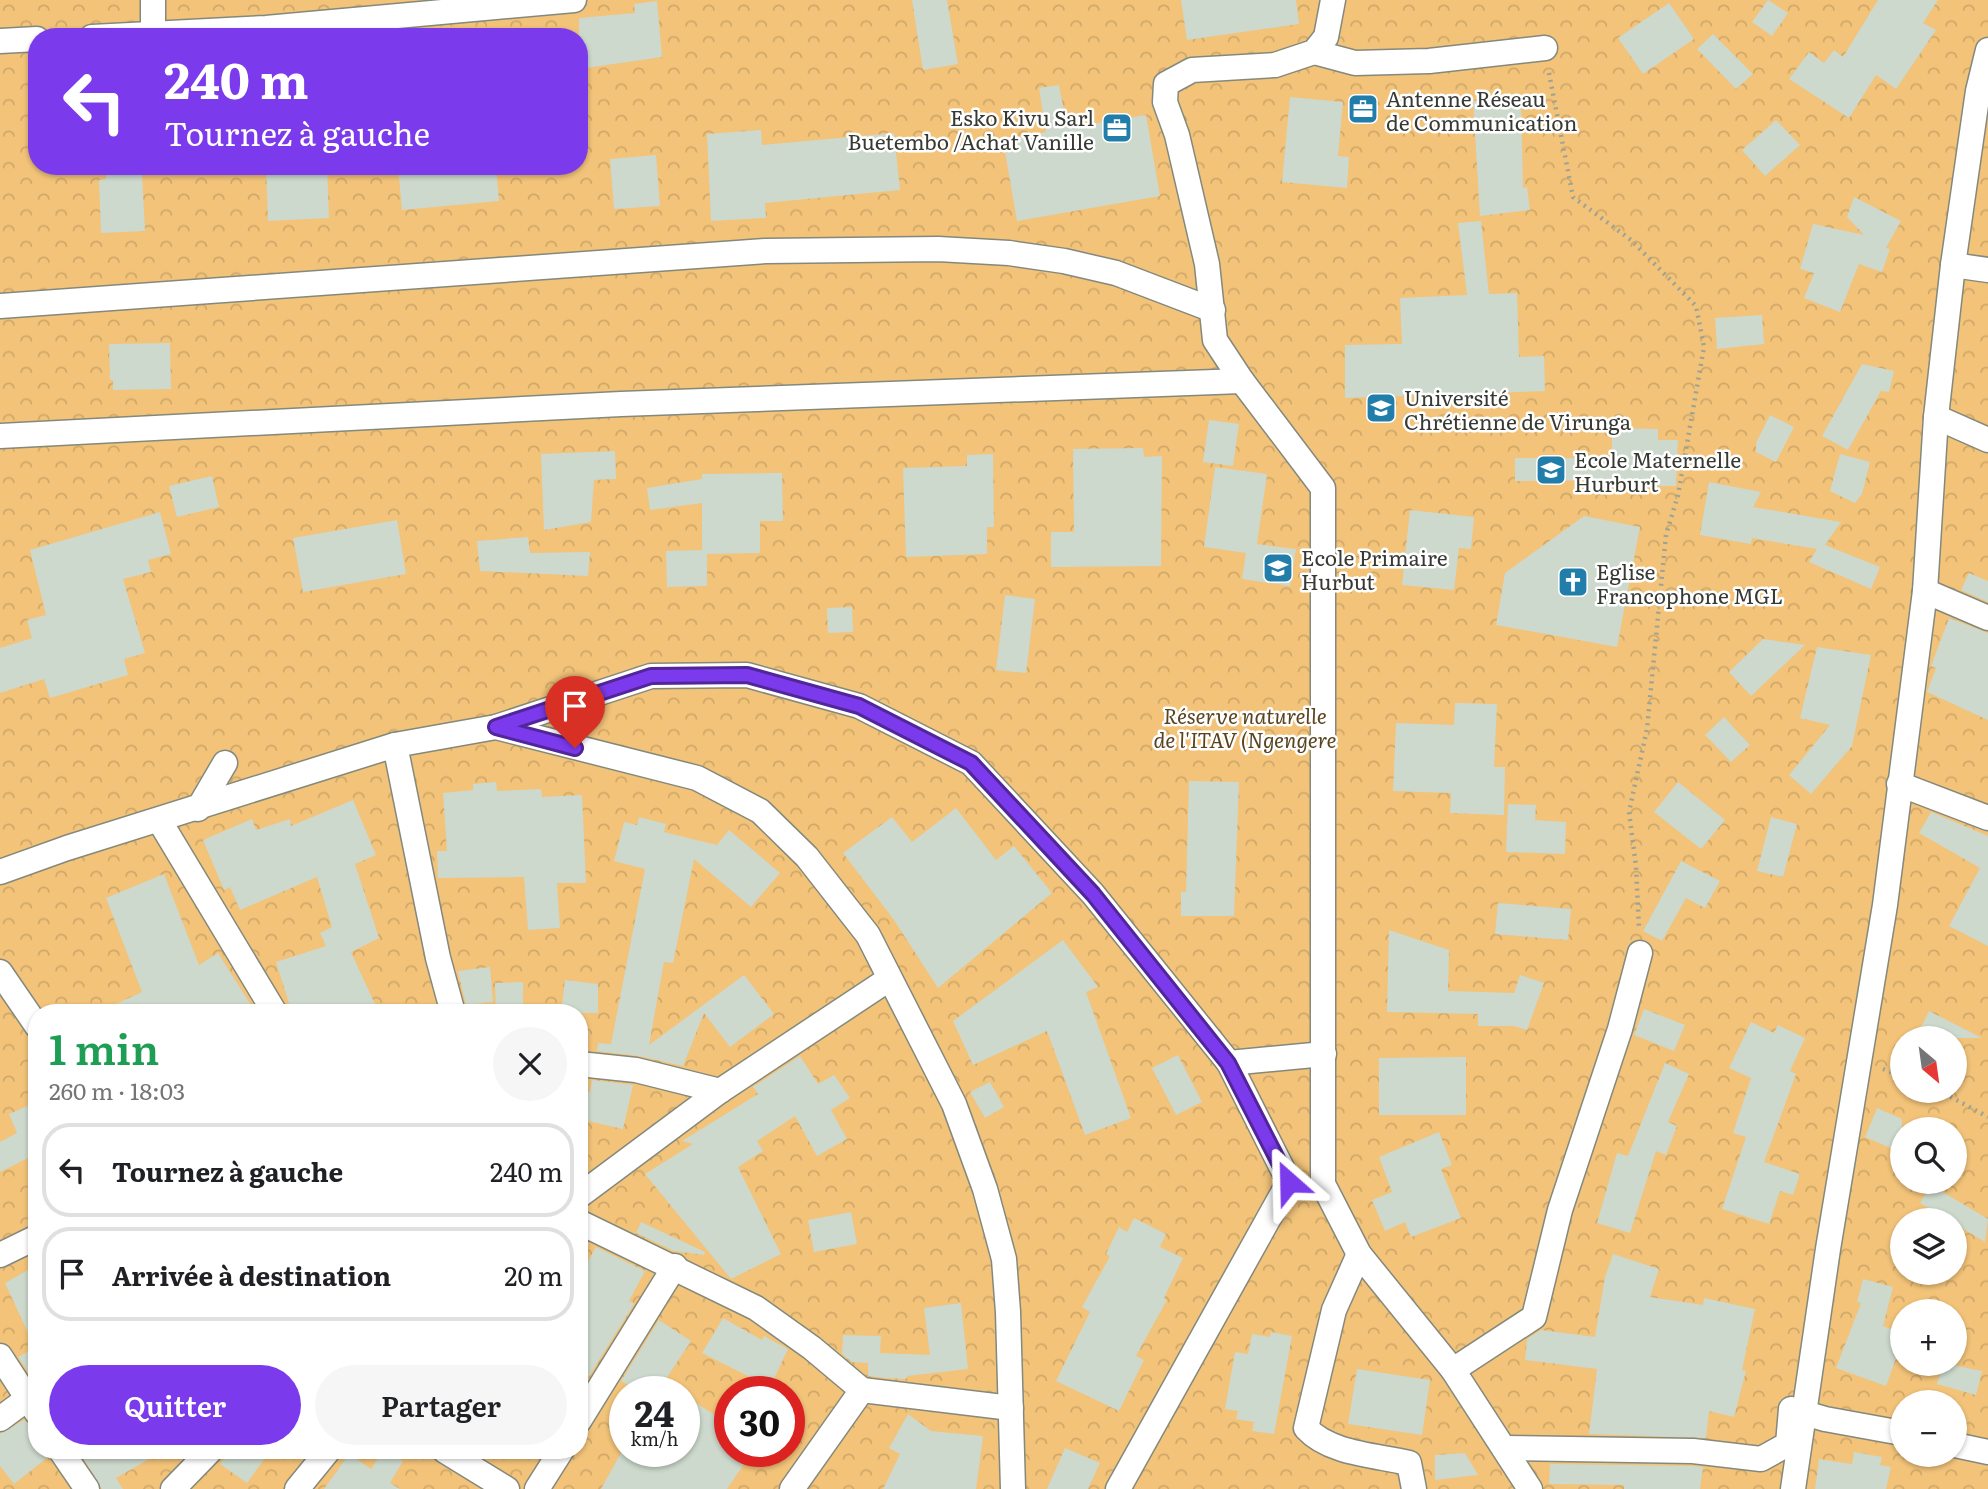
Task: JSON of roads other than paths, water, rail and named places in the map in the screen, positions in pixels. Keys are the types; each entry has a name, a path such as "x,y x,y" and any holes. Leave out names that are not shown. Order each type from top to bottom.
{"street":[{"path":"153,0 153,28"},
{"path":"211,28 414,7 574,0"},
{"path":"1334,0 1326,37 1314,52 1275,65 1192,70 1166,83 1166,102 1180,146 1207,264 1215,340 1242,381 1323,488 1321,680 1324,1184 1360,1254 1453,1370 1530,1489"},
{"path":"0,41 28,39"},
{"path":"1314,52 1355,63 1429,61 1545,48"},
{"path":"1793,1489 1803,1412 1885,905 1925,591 1936,417 1953,265 1988,50"},
{"path":"0,306 766,251 938,249 1009,253 1064,261 1116,273 1213,310"},
{"path":"1953,265 1988,270"},
{"path":"0,436 539,407 1242,381"},
{"path":"1936,417 1988,440"},
{"path":"1925,591 1988,618"},
{"path":"0,872 395,745 496,727 651,676 747,675 859,706 971,763 1093,894 1228,1063 1289,1182"},
{"path":"496,727 696,778 760,811 807,857 868,935 954,1104 985,1189 1004,1259 1013,1489"},
{"path":"395,745 438,958 451,1004"},
{"path":"198,809 225,762"},
{"path":"1899,784 1988,818"},
{"path":"159,820 270,1004"},
{"path":"1453,1370 1534,1317 1560,1210 1620,1029 1640,953"},
{"path":"0,971 28,1013"},
{"path":"588,1189 720,1091 889,979"},
{"path":"1228,1063 1324,1054"},
{"path":"588,1065 636,1070 720,1091"},
{"path":"1289,1182 1324,1184"},
{"path":"1118,1489 1289,1182"},
{"path":"588,1226 675,1266 755,1308 812,1348 862,1390 1011,1408"},
{"path":"0,1255 28,1241"},
{"path":"1360,1254 1335,1310 1306,1428 1315,1438 1337,1447 1409,1463 1414,1489"},
{"path":"588,1406 675,1266"},
{"path":"0,1356 28,1400"},
{"path":"792,1489 862,1390"},
{"path":"0,1419 28,1408"},
{"path":"1504,1448 1693,1451 1761,1459 1788,1444 1791,1409 1890,1430"},
{"path":"1967,1448 1988,1452"},
{"path":"66,1459 87,1489"},
{"path":"173,1489 203,1459"},
{"path":"297,1489 321,1459"},
{"path":"458,1459 507,1489"},
{"path":"537,1489 556,1459"}],"place":[{"name":"Antenne Réseau de Communication","path":"1363,109"},
{"name":"Esko Kivu Sarl Buetembo /Achat Vanille","path":"1117,128"},
{"name":"Université Chrétienne de Virunga","path":"1381,408"},
{"name":"Ecole Maternelle Hurburt","path":"1551,470"},
{"name":"Ecole Primaire Hurbut","path":"1278,568"},
{"name":"Eglise Francophone MGL","path":"1573,582"}],"park label":[{"name":"Réserve naturelle de l'ITAV (Ngengere","path":"1245,726"}]}
